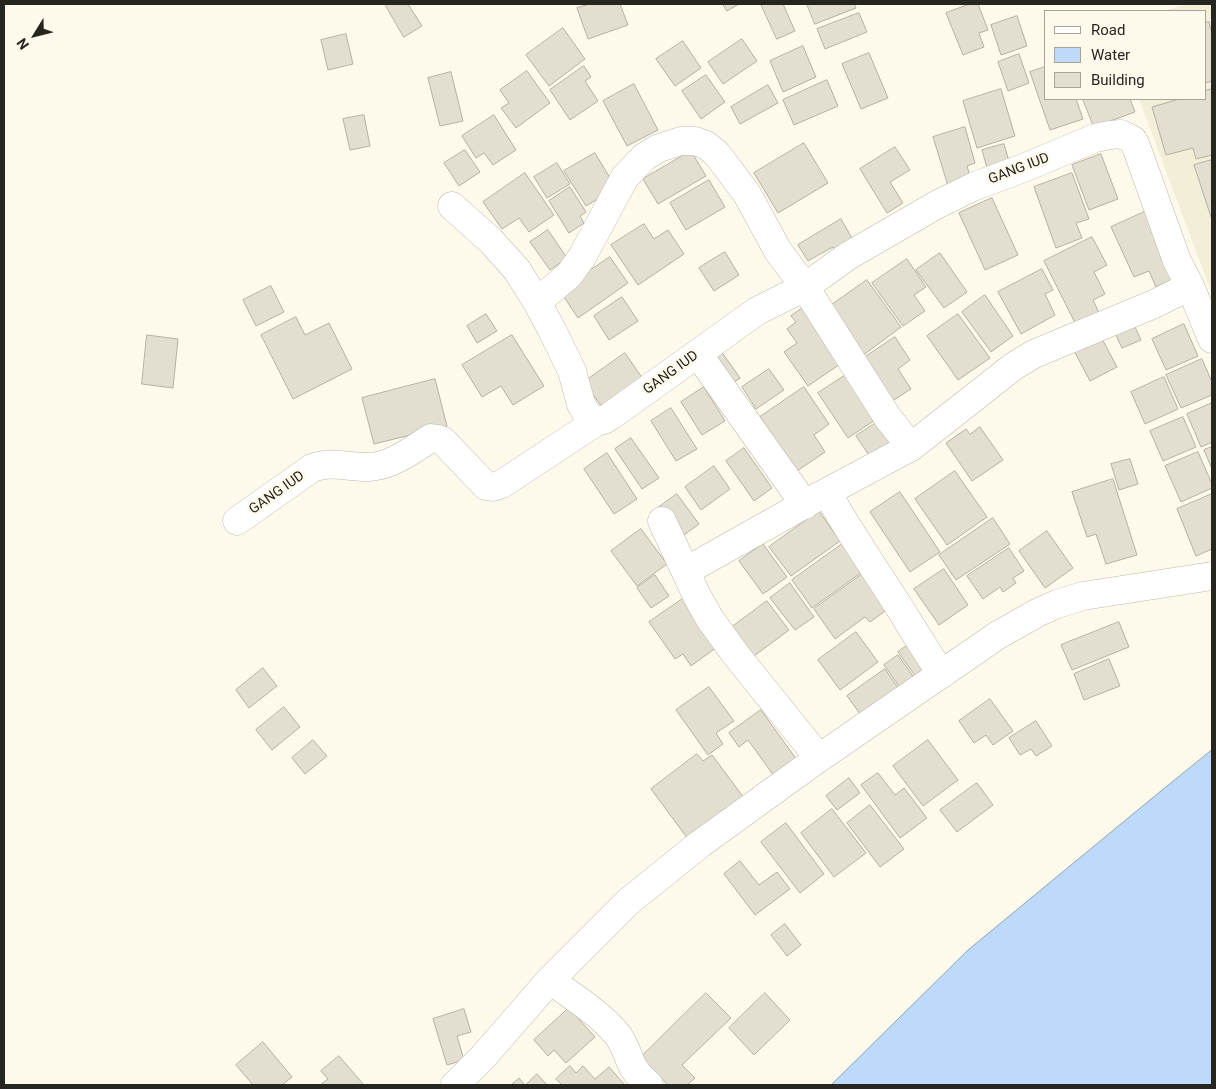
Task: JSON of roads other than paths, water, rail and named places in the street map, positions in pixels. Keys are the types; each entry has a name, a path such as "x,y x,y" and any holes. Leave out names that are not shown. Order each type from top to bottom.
{"main road":[{"name":"GANG IUD","path":"237,521 312,468 331,464 368,468 376,467 389,463 431,438 438,438 443,441 486,486 493,487 502,484 596,422 604,420 756,311 805,287 848,256 938,204 975,186 1095,138 1121,134 1132,140 1150,182 1177,261 1190,286"},
{"path":"537,302 569,275 582,257 624,177 632,168 644,157 659,148 682,141 695,140 706,145 717,154 747,194 778,251 805,287 888,418 911,447"},
{"path":"452,206 491,241 516,270 554,332 572,371 581,404 587,414 596,422"},
{"path":"686,572 816,498 911,447 1014,366 1034,354 1154,304 1190,286 1212,340"},
{"path":"698,354 816,498 838,512 924,650 942,674"},
{"path":"662,521 697,596 710,619 736,655 819,758"},
{"path":"456,1085 550,980 628,902 700,844 819,758 998,635 1039,612 1082,596 1212,576"},
{"path":"550,980 596,1013 617,1034 632,1067 649,1085"}],"water":[{"path":"1212,750 1212,1085 831,1085 968,950"}]}
